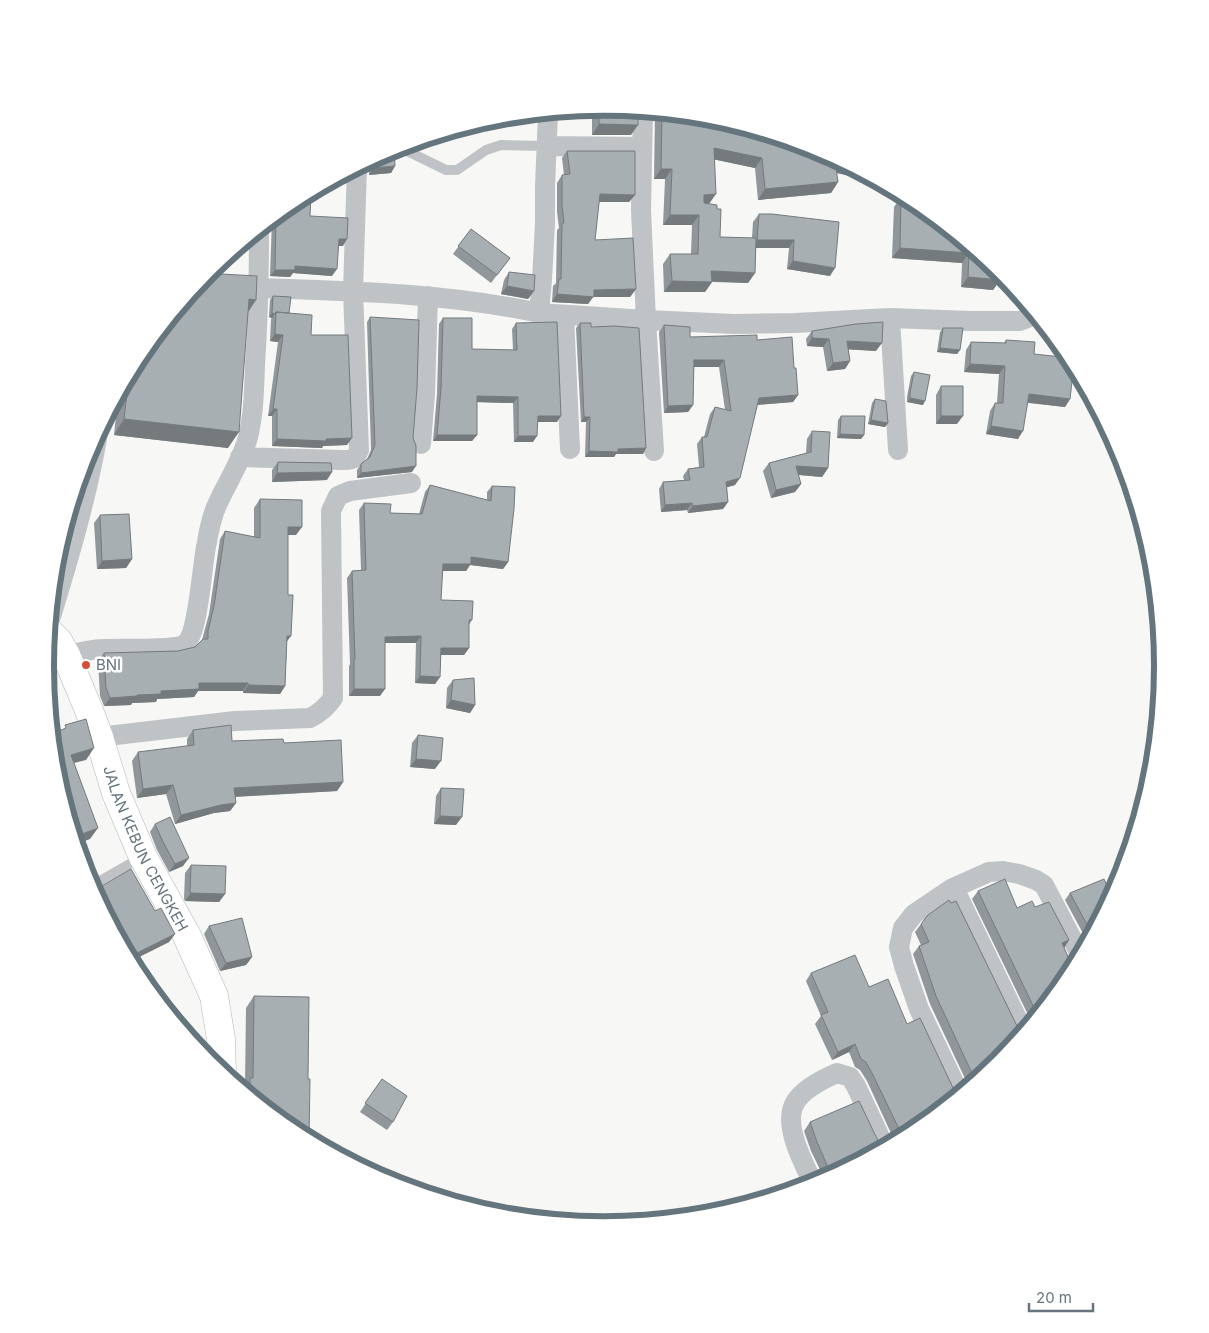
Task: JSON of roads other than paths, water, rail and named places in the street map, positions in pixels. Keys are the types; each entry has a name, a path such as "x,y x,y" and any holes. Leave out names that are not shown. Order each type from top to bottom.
{"street":[{"path":"643,117 641,210 654,451"},
{"path":"539,313 544,252 548,119"},
{"path":"547,146 642,147"},
{"path":"240,457 352,460 357,456 359,450 354,291 357,175"},
{"path":"66,655 101,649 180,647 186,643 192,632 206,543 216,507 240,457 247,439 252,417 259,288 259,238"},
{"path":"259,288 428,296 539,313 734,324 890,318 1020,321 1030,317"},
{"path":"421,444 425,394 428,296"},
{"path":"564,315 570,450"},
{"path":"890,318 898,450"},
{"path":"58,593 72,549 92,467"},
{"path":"99,737 235,721 310,718 320,713 333,698 331,511 338,496 350,491 411,483"},
{"name":"JALAN KEBUN CENGKEH","path":"55,638 66,655 99,737 116,793 143,856 187,936 214,996 221,1039 222,1062"},
{"path":"957,1089 919,1009 899,947 903,928 914,914 950,889 990,872 1002,871 1019,874 1044,885 1077,948"},
{"path":"954,888 1021,1027"},
{"path":"810,1177 795,1145 791,1113 795,1102 802,1094 825,1079 838,1073 850,1077 882,1142"}],"lane":[{"path":"409,152 446,170 457,170 486,150 500,146 547,146"},
{"path":"98,882 143,856"}],"place":[{"name":"BNI","path":"86,665"}]}
